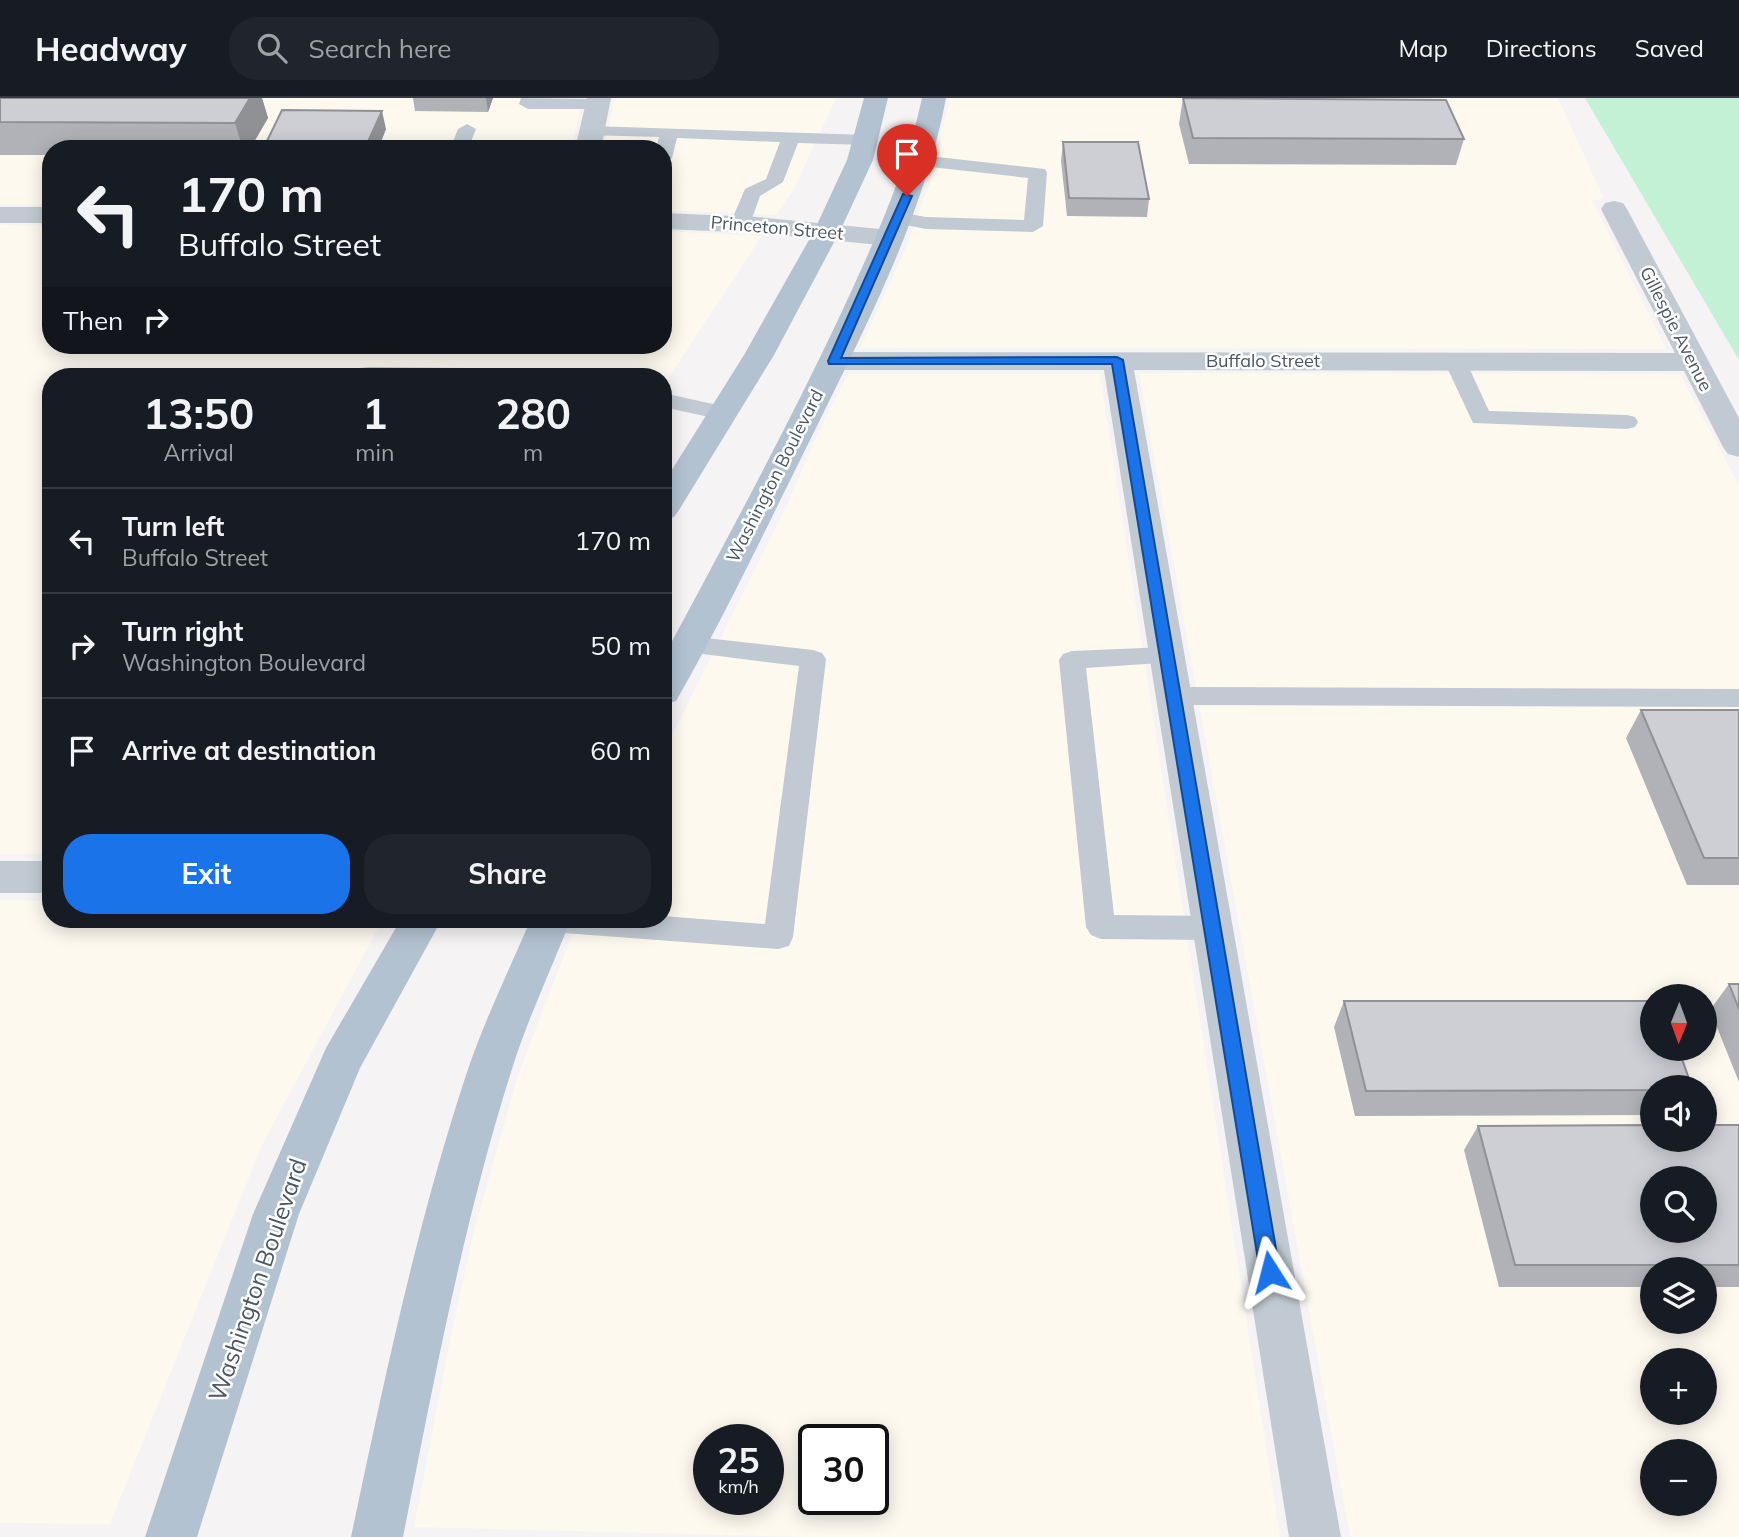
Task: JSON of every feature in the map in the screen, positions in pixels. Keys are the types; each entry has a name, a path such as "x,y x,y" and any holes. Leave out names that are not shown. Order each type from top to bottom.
{"main road":[{"path":"672,495 759,355 827,231 860,160 876,98"},
{"name":"Washington Boulevard","path":"672,675 834,361 894,228 920,161 934,98"},
{"name":"Washington Boulevard","path":"171,1537 276,1214 341,1061 417,928"},
{"path":"377,1537 418,1334 446,1225 490,1070 547,928"}],"street":[{"path":"590,140 598,101"},
{"name":"Gillespie Avenue","path":"1614,209 1739,447"},
{"path":"0,215 42,215"},
{"name":"Princeton Street","path":"672,221 740,223 827,231 894,228"},
{"path":"1117,360 1315,1537"},
{"name":"Buffalo Street","path":"834,361 1692,362"},
{"path":"0,877 42,877"}],"lane":[{"path":"530,98 528,104 598,101"},
{"path":"463,140 467,129"},
{"path":"590,140 669,132 866,140"},
{"path":"667,140 669,132"},
{"path":"740,223 752,193 774,182 791,136"},
{"path":"894,228 926,223 1033,226 1038,173 920,161"},
{"path":"1455,361 1481,418 1628,422"},
{"path":"672,402 723,413"},
{"path":"664,928 778,937 813,659 688,645"},
{"path":"1166,656 1072,660 1101,927 1212,928"},
{"path":"1173,696 1739,698"}],"shaded area":[{"path":"0,98 583,98 573,140 42,140 42,205 0,204"},
{"path":"615,98 836,98 794,189 776,215 672,210 672,140 606,140"},
{"path":"950,98 1558,98 1604,199 1592,200 1666,349 860,348 905,250 932,176"},
{"path":"0,225 42,226 42,354 672,354 672,231 762,236 672,372 672,368 42,368 42,854 0,854"},
{"path":"1139,373 1680,374 1739,485 1739,1537 1350,1537"},
{"path":"848,374 1100,374 1280,1537 803,1537 414,1527 475,1227 518,1075 575,928 672,928 672,735 788,503 813,444"},
{"path":"0,900 42,901 42,928 378,928 262,1145 110,1524 0,1523"}],"green space":[{"path":"1585,98 1739,98 1739,360"}],"building":[{"path":"0,98 250,98 235,123 0,122"},
{"path":"1183,98 1446,100 1464,139 1193,138"},
{"path":"282,110 382,111 369,140 267,140"},
{"path":"1063,142 1138,142 1149,199 1069,198"},
{"path":"1641,710 1739,710 1739,858 1704,858"},
{"path":"1729,984 1739,984 1739,1009"},
{"path":"1344,1001 1640,1001 1640,1061 1683,1061 1688,1075 1640,1075 1640,1090 1366,1091"},
{"path":"1640,1125 1640,1152 1717,1152 1717,1125 1739,1125 1739,1265 1717,1265 1717,1257 1640,1257 1640,1265 1515,1265 1478,1126"}],"route":[{"path":"907,196 834,361 1117,360 1270,1272"}]}
